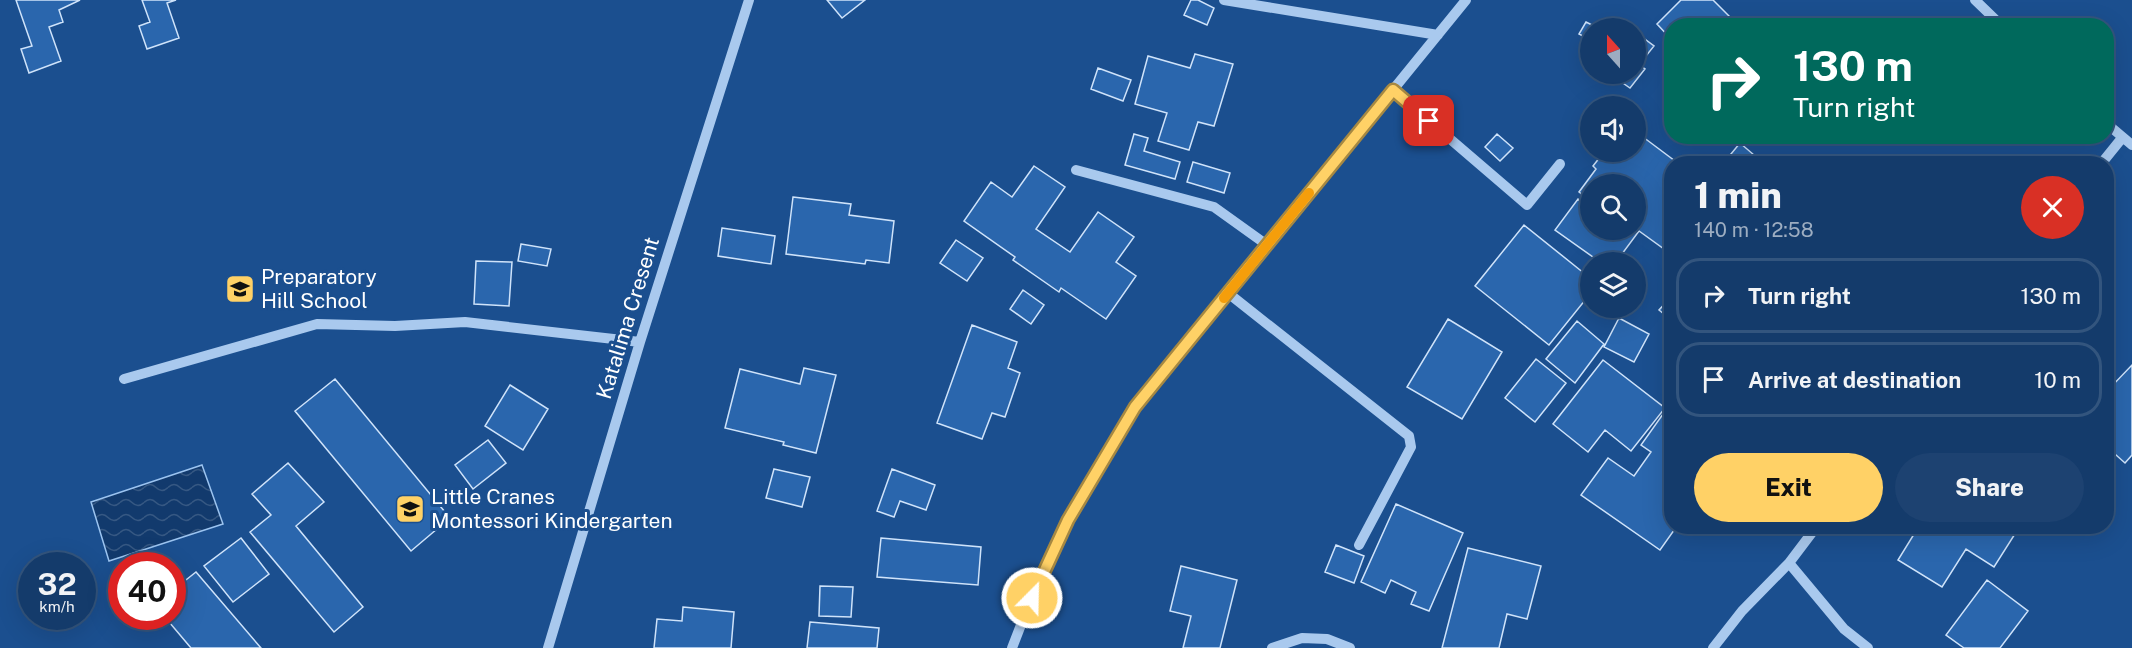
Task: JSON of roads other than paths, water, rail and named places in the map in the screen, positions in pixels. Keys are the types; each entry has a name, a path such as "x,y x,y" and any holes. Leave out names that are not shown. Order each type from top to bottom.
{"street":[{"name":"Katalima Cresent","path":"548,648 640,342 749,0"},
{"path":"1224,0 1438,35"},
{"path":"1012,648 1038,581 1068,520 1135,407 1466,0"},
{"path":"1975,0 1994,18"},
{"path":"1393,90 1527,204 1560,164"},
{"path":"2114,130 2132,145"},
{"path":"2107,156 2122,138"},
{"path":"1076,170 1214,207 1267,245"},
{"path":"1228,293 1409,436 1411,447 1359,544"},
{"path":"124,379 317,324 395,326 465,322 640,342"},
{"path":"1713,648 1742,611 1789,563 1811,534"},
{"path":"1789,563 1844,629 1868,648"},
{"path":"1272,648 1302,638 1327,639 1350,648"}],"water":[{"path":"202,465 223,524 137,552 108,552 108,558 91,502"}],"place":[{"name":"Preparatory Hill School","path":"240,289"},
{"name":"Little Cranes Montessori Kindergarten","path":"410,509"}]}
